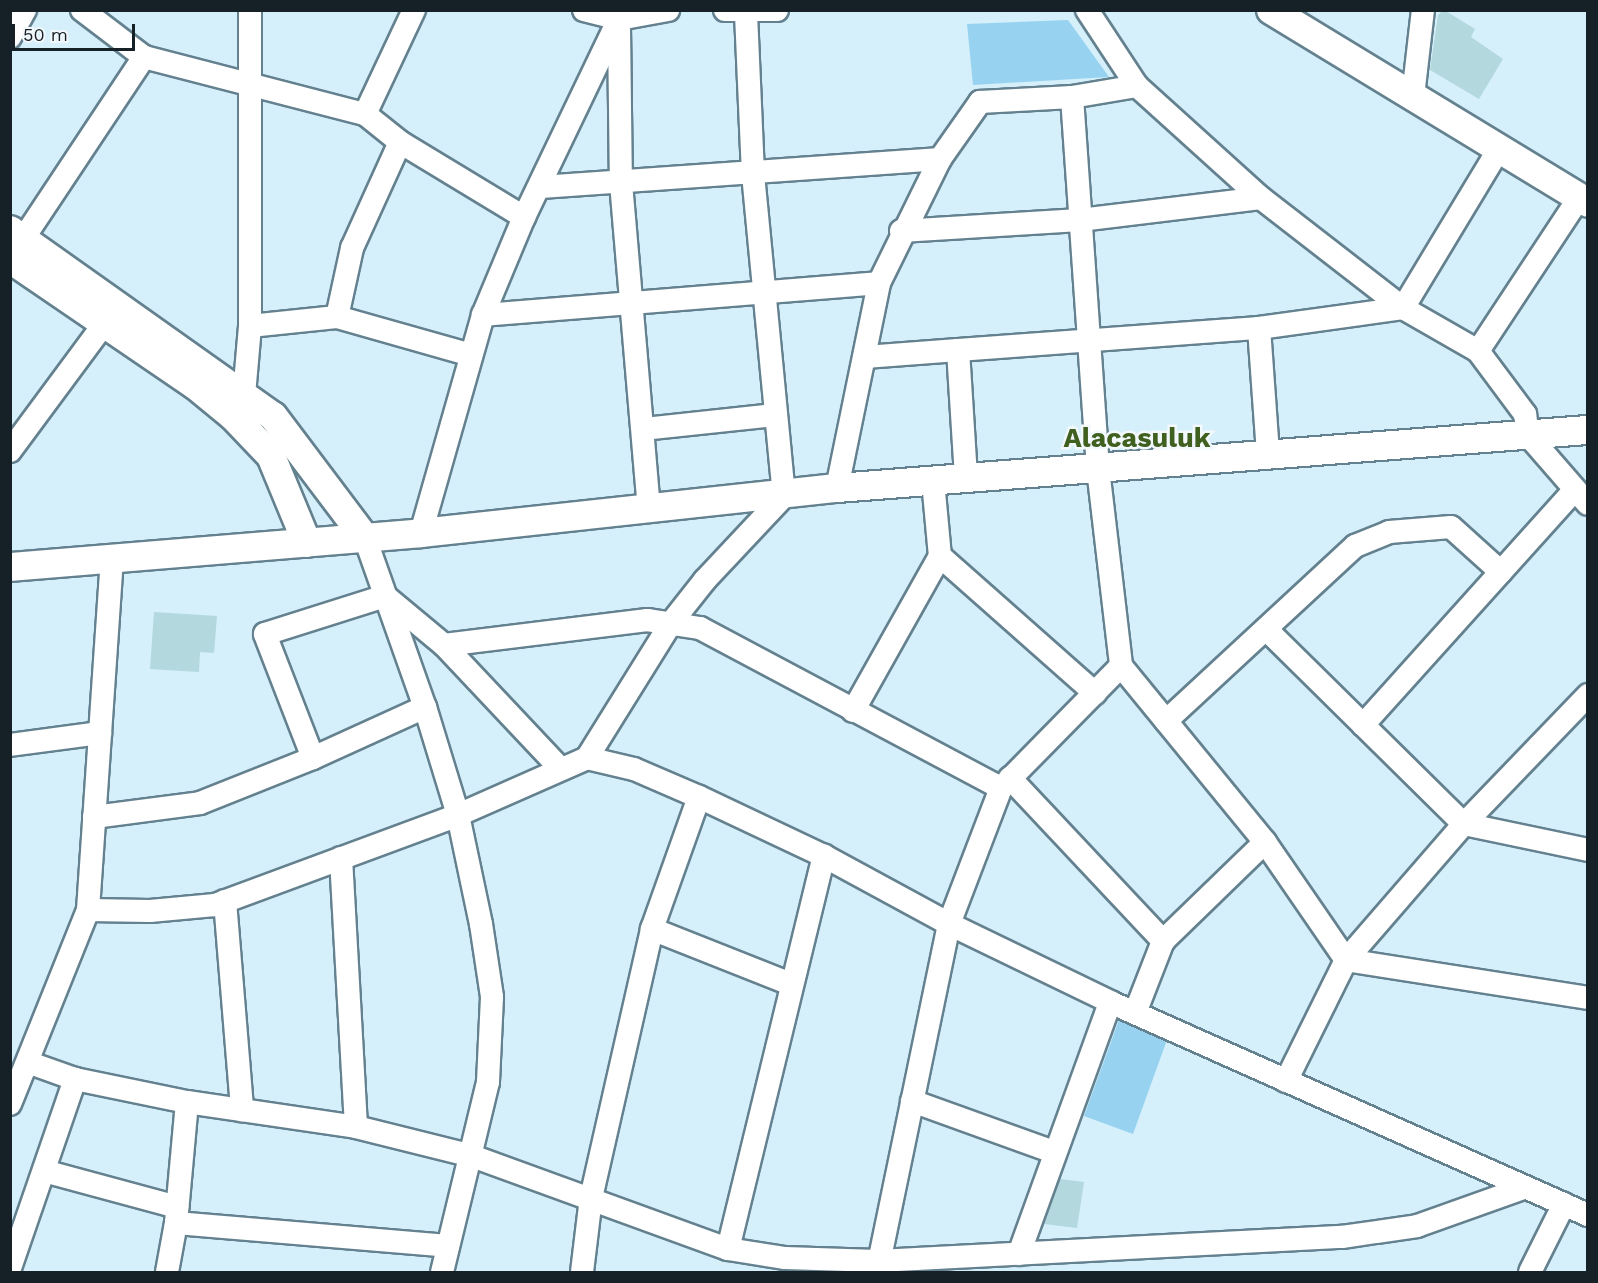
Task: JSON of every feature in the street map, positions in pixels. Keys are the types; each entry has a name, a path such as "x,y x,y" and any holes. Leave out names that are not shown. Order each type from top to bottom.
{"main road":[{"path":"1271,10 1583,200"},
{"path":"15,243 104,324 195,385 239,406 273,416 364,538"},
{"path":"15,243 239,406 271,456 307,543"},
{"path":"10,567 421,533 784,496 837,488 1587,430"}],"street":[{"path":"10,37 25,10"},
{"path":"81,10 144,57 365,114 400,142 524,218"},
{"path":"239,406 250,326 248,82 250,10"},
{"path":"365,114 414,10"},
{"path":"584,10 619,19 668,10"},
{"path":"725,10 777,10"},
{"path":"1087,10 1137,86 1261,198 1403,308 1478,351 1525,414 1528,435 1581,498 1501,572 1363,725"},
{"path":"1413,96 1423,10"},
{"path":"88,910 150,911 225,901 458,815 587,758 671,623 705,580 784,496 753,174 746,11"},
{"path":"619,19 621,183 644,429 649,509"},
{"path":"421,533 483,315 524,218 541,187 619,19"},
{"path":"15,243 144,57"},
{"path":"837,488 879,283 901,231 940,159 980,102 1072,97 1137,86"},
{"path":"1072,97 1098,469 1121,666 1265,842 1346,960 1587,998"},
{"path":"338,317 352,248 400,142"},
{"path":"1403,308 1499,149"},
{"path":"541,187 753,174 940,159"},
{"path":"901,231 1080,220 1261,198"},
{"path":"1478,351 1583,200"},
{"path":"483,315 879,283"},
{"path":"864,357 1088,343 1259,328 1403,308"},
{"path":"250,326 338,317 471,355"},
{"path":"10,451 104,324"},
{"path":"1259,328 1268,455"},
{"path":"958,350 966,478"},
{"path":"644,429 776,415"},
{"path":"853,711 940,556 933,481"},
{"path":"1166,721 1267,630 1355,546 1389,532 1451,527 1501,572"},
{"path":"364,538 425,706 458,815 481,924 492,997 488,1082 472,1156 442,1272"},
{"path":"940,556 1095,693"},
{"path":"10,1104 30,1063 88,910 112,559"},
{"path":"385,596 444,645 561,769"},
{"path":"313,758 265,634 385,596"},
{"path":"444,645 647,620 700,628 853,711 1006,783 1163,941"},
{"path":"1267,630 1464,824 1587,850"},
{"path":"877,1267 949,924 1006,783 1121,666"},
{"path":"1286,1081 1346,960 1464,824 1587,695"},
{"path":"94,818 200,803 313,758 425,706"},
{"path":"10,745 100,733"},
{"path":"587,758 634,769 699,797 824,856 949,924 1110,1002 1587,1215"},
{"path":"582,1272 591,1198 652,929 699,797"},
{"path":"1135,1013 1163,941 1265,842"},
{"path":"728,1249 824,856"},
{"path":"342,858 356,1127"},
{"path":"225,901 242,1110"},
{"path":"652,929 791,984"},
{"path":"1019,1254 1110,1002"},
{"path":"30,1063 75,1079 187,1102 356,1127 472,1156 728,1249 785,1258 877,1267 1019,1254 1342,1237 1418,1226 1524,1188"},
{"path":"10,1268 75,1079"},
{"path":"912,1101 1054,1152"},
{"path":"167,1272 177,1215 187,1102"},
{"path":"44,1171 177,1215 448,1246"},
{"path":"1530,1272 1564,1204"}],"shaded area":[{"path":"1068,20 1109,77 973,85 967,24"},
{"path":"1119,1020 1168,1037 1133,1134 1084,1116"}],"building":[{"path":"1444,10 1475,29 1471,37 1503,59 1479,99 1430,70 1438,15"},
{"path":"154,612 217,616 214,653 200,652 199,672 150,669"},
{"path":"1060,1179 1084,1182 1077,1228 1044,1224"}],"district":[{"name":"Alacasuluk","path":"1137,439"}]}
